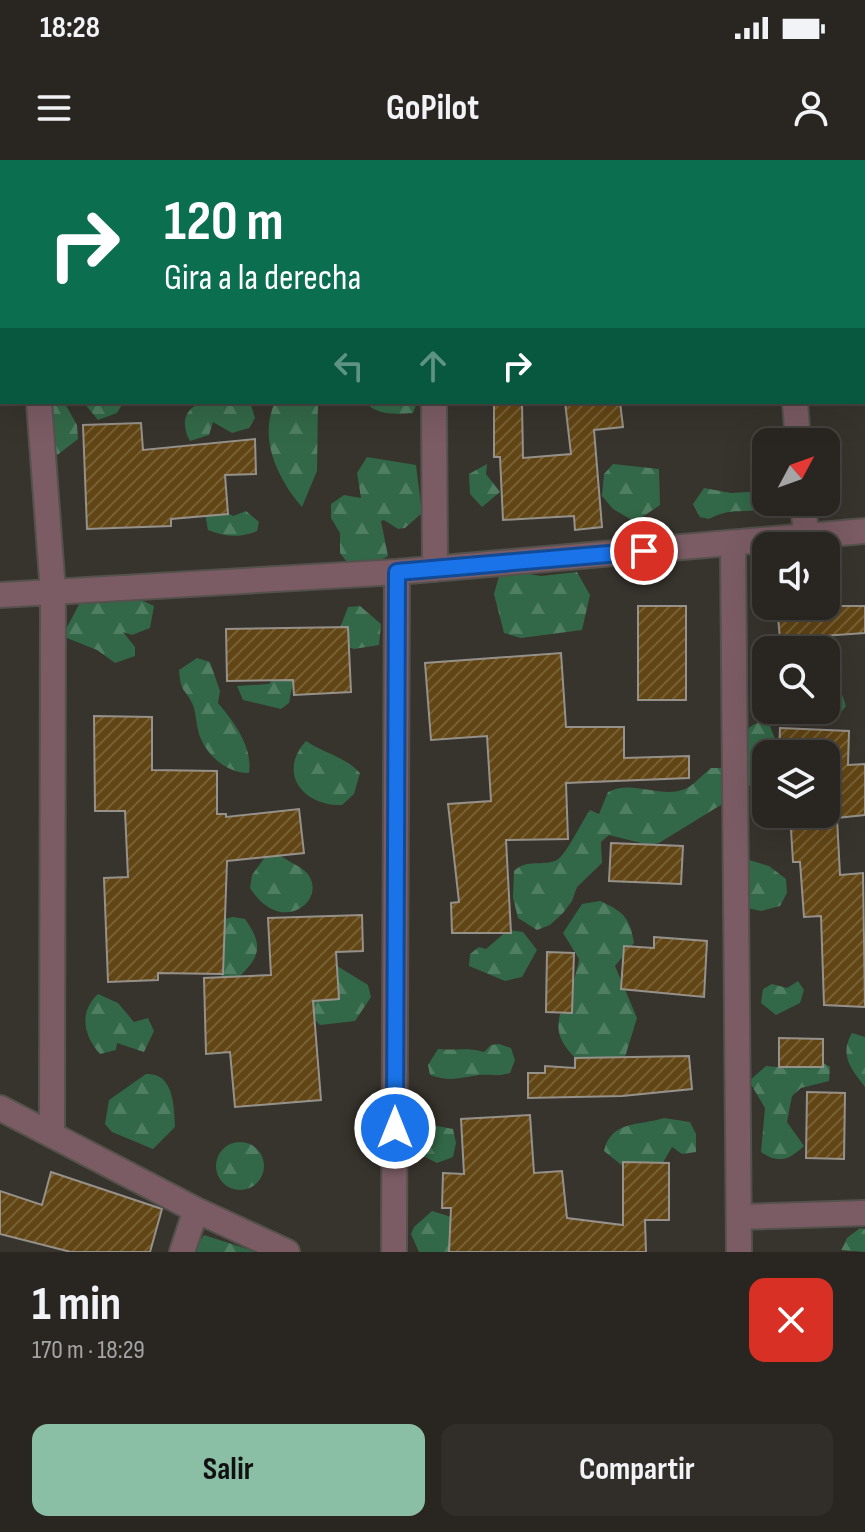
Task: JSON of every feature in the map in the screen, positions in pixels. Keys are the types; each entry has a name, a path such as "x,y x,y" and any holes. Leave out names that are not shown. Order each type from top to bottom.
{"street":[{"path":"39,404 53,592 52,1133"},
{"path":"434,404 435,569"},
{"path":"795,404 797,428"},
{"path":"840,533 865,531"},
{"path":"0,595 397,572 752,542"},
{"path":"733,544 739,1252"},
{"path":"394,1252 397,572"},
{"path":"0,1108 196,1210 287,1252"},
{"path":"182,1252 196,1210"},
{"path":"740,1217 865,1213"}],"green space":[{"path":"52,404 65,404 77,425 78,439 56,456 47,411"},
{"path":"85,404 122,404 117,413 98,420"},
{"path":"251,404 255,418 249,428 232,433 213,422 209,435 190,441 185,423 187,413 196,405"},
{"path":"274,404 318,404 317,471 302,507 285,484 273,458 270,416"},
{"path":"367,404 416,404 413,413 400,414"},
{"path":"367,457 416,465 422,513 405,528 398,529 381,521 388,556 366,567 347,562 340,553 340,533 331,518 331,504 344,495 361,498 357,473"},
{"path":"487,464 486,474 500,492 482,507 470,494 469,474"},
{"path":"613,464 659,469 660,505 635,522 613,509 602,496 604,474"},
{"path":"704,488 731,493 752,492 752,510 725,513 709,519 700,517 693,504"},
{"path":"216,507 233,516 246,511 259,522 257,531 232,536 208,530 204,508"},
{"path":"501,569 541,576 577,572 590,595 582,630 521,638 504,633 494,594"},
{"path":"131,595 154,606 150,628 132,635 123,632 135,647 135,656 115,663 97,650 67,638 66,629 82,599 109,602"},
{"path":"360,606 381,624 379,645 354,649 344,646 340,628 348,607"},
{"path":"197,658 210,662 220,691 218,703 245,744 249,773 225,766 205,747 193,705 182,687 179,670"},
{"path":"296,667 289,703 281,709 243,700 237,686 269,684 281,670"},
{"path":"840,689 846,706 840,714"},
{"path":"769,724 775,740 752,740 752,787 735,759 745,732 753,725"},
{"path":"306,741 360,773 354,794 342,805 316,800 298,785 294,765"},
{"path":"711,768 724,768 724,803 659,843 649,845 609,835 601,842 602,863 577,887 572,901 550,925 537,930 518,918 513,898 514,871 525,865 546,863 561,857 590,810 599,814 608,792 627,787 666,792 685,789"},
{"path":"268,853 296,865 308,875 313,886 311,897 292,912 279,912 264,904 250,888 252,875"},
{"path":"749,860 769,866 786,879 787,893 780,906 761,911 743,907 737,870"},
{"path":"600,901 620,913 630,927 634,943 615,966 637,1018 625,1057 590,1071 572,1055 558,1029 559,1017 579,959 563,933 582,904"},
{"path":"233,917 245,919 257,946 249,966 235,981 225,981 218,970 224,958 219,920"},
{"path":"508,930 523,932 537,950 522,977 505,981 469,966 470,954 479,947 486,949"},
{"path":"321,956 368,985 371,997 355,1021 320,1025 310,1015"},
{"path":"798,981 804,990 800,1003 776,1015 761,1003 763,989 772,984 787,988"},
{"path":"98,994 118,1003 134,1022 148,1018 154,1031 144,1052 117,1043 116,1050 100,1054 90,1040 86,1024 88,1009"},
{"path":"852,1033 865,1037 865,1087 848,1062 847,1048"},
{"path":"491,1045 511,1048 515,1060 510,1073 454,1079 430,1075 428,1065 438,1049 484,1052"},
{"path":"816,1059 830,1067 829,1081 801,1088 792,1096 787,1122 804,1146 784,1159 767,1156 761,1152 765,1108 749,1081 766,1066 788,1068"},
{"path":"146,1074 155,1075 167,1085 174,1110 175,1127 153,1149 112,1132 105,1124 109,1100"},
{"path":"664,1118 690,1122 696,1134 696,1152 682,1154 672,1147 657,1173 629,1171 604,1151 619,1129"},
{"path":"432,1125 453,1129 456,1143 453,1157 437,1163 423,1156 424,1131"},
{"path":"240,1142 257,1149 264,1166 257,1183 240,1190 223,1183 216,1166 223,1149"},
{"path":"432,1211 458,1219 450,1252 419,1252 411,1234 414,1227"},
{"path":"860,1228 865,1229 865,1252 841,1250 847,1238"},
{"path":"204,1235 257,1252 193,1252"}],"building":[{"path":"494,404 522,404 523,458 571,454 565,404 620,404 623,427 594,430 602,527 575,530 574,516 503,520 500,457 494,457"},
{"path":"141,423 143,450 255,439 256,474 225,475 228,514 171,519 171,526 87,529 83,425"},
{"path":"638,606 686,606 686,700 638,700"},
{"path":"840,606 865,606 865,633 780,636 778,620 840,620"},
{"path":"348,627 351,692 294,695 293,680 227,681 226,629"},
{"path":"561,653 566,727 624,727 624,758 689,756 689,778 566,783 568,839 506,840 511,933 452,933 451,903 459,902 448,804 491,801 487,736 431,740 425,663"},
{"path":"94,716 152,717 152,770 217,771 217,814 226,814 226,817 299,809 304,853 227,861 223,974 158,973 158,980 108,982 104,878 128,877 125,811 95,811"},
{"path":"780,728 849,731 848,765 865,764 865,815 840,818 840,740 780,740"},
{"path":"791,828 838,828 840,875 863,873 865,1007 824,1005 821,916 804,917 800,862 793,862"},
{"path":"611,843 683,846 681,884 609,881"},
{"path":"362,915 363,951 336,952 339,999 313,1001 321,1100 235,1107 230,1052 206,1054 204,978 271,975 268,918"},
{"path":"654,937 707,941 704,997 621,989 624,946 654,948"},
{"path":"547,952 574,953 572,1013 546,1012"},
{"path":"779,1038 823,1039 823,1067 779,1067"},
{"path":"689,1056 692,1089 622,1096 528,1098 528,1073 545,1073 545,1066 575,1068 575,1058"},
{"path":"807,1092 845,1093 844,1159 806,1158"},
{"path":"530,1115 534,1173 562,1171 567,1218 623,1225 623,1162 669,1163 669,1220 645,1220 646,1252 449,1252 451,1208 442,1208 443,1173 464,1174 461,1119"},
{"path":"51,1172 162,1209 150,1252 71,1252 0,1234 0,1191 42,1205"}],"route":[{"path":"395,1128 397,572 644,551"}]}
